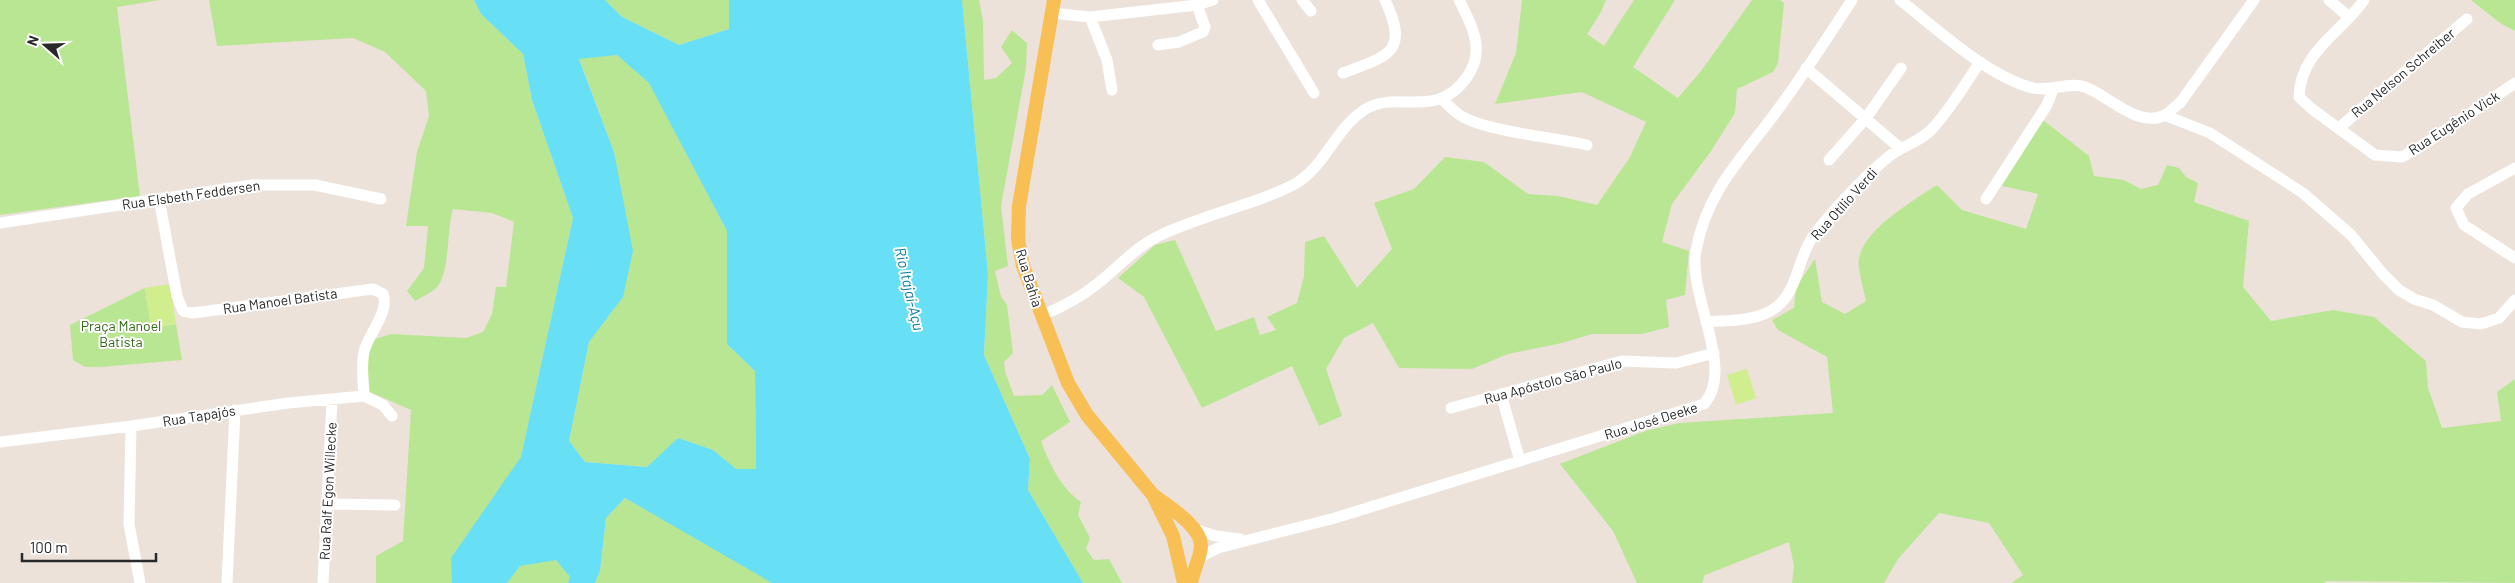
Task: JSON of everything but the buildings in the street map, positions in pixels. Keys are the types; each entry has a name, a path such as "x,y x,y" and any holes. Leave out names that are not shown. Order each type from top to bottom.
{"main road":[{"name":"Rua Bahia","path":"1053,6 1018,216 1018,239 1023,266 1068,383 1087,416 1153,495 1194,529"},
{"name":"Rua Bahia","path":"1153,495 1173,536 1184,583"},
{"path":"1173,536 1183,528 1194,529 1201,543 1191,583"},
{"path":"1179,559 1189,561 1198,558"}],"street":[{"path":"1053,6 1090,17 1197,5 1213,0"},
{"path":"1258,0 1314,93"},
{"path":"1302,0 1311,11"},
{"path":"1343,73 1381,58 1392,49 1396,40 1395,20 1385,0"},
{"path":"1041,316 1090,289 1137,249 1162,234 1280,192 1301,180 1354,118 1366,109 1380,104 1424,103 1442,99 1456,91 1468,76 1478,53 1475,33 1459,0"},
{"name":"Rua José Deeke","path":"1198,558 1218,548 1335,518 1704,404 1711,395 1714,385 1714,353 1695,272 1695,252 1706,214 1726,175 1770,120 1852,0"},
{"path":"1900,0 1980,62 2025,86 2053,89 2084,86 2101,94 2121,110 2145,116 2164,115 2210,134 2304,193 2351,235 2383,274 2399,290 2414,299 2433,305 2462,322 2481,324 2498,318 2515,300"},
{"path":"2164,115 2180,103 2254,0"},
{"path":"2328,0 2349,17 2364,0"},
{"path":"1158,45 1179,42 1203,32 1205,27 1197,5"},
{"path":"1090,17 1107,60 1112,90"},
{"name":"Rua Eugênio Vick","path":"2349,17 2309,62 2300,81 2299,97 2312,109 2340,127 2361,146 2375,154 2402,156 2423,145 2515,82"},
{"name":"Rua Nelson Schreiber","path":"2340,127 2467,19"},
{"name":"Rua Otílio Verdi","path":"1706,322 1754,318 1774,309 1783,302 1790,291 1807,245 1813,236 1879,165 1900,148 1917,142 1930,130 1980,62"},
{"path":"1806,68 1900,148"},
{"path":"1829,160 1866,118 1901,68"},
{"path":"1986,199 2047,105 2053,89"},
{"path":"1442,99 1455,112 1465,118 1492,126 1586,145"},
{"path":"2513,252 2464,225 2457,214 2456,208 2468,194 2515,168"},
{"name":"Rua Elsbeth Feddersen","path":"0,222 94,210 252,185 286,183 315,185 381,198"},
{"name":"Rua Manoel Batista","path":"159,199 177,296 183,311 193,313 372,289 383,294 385,299 383,310 364,350 362,366 364,396"},
{"name":"Rua Apóstolo São Paulo","path":"1451,408 1622,361 1676,363 1714,353"},
{"path":"1501,394 1520,462"},
{"path":"364,396 383,406 392,416"},
{"name":"Rua Tapajós","path":"0,442 131,426 288,403 364,396"},
{"name":"Rua Ralf Egon Willecke","path":"323,583 332,400"},
{"path":"227,583 235,410"},
{"path":"131,426 129,524 140,583"},
{"path":"327,504 395,505"},
{"name":"Rua José Deeke","path":"1194,529 1216,536 1246,540"}],"green space":[{"path":"0,0 160,0 117,7 140,196 0,215"},
{"path":"209,0 474,0 481,14 523,54 532,100 573,218 521,458 452,558 452,583 376,583 376,556 403,541 411,410 370,392 366,353 372,340 391,334 466,338 483,332 492,314 496,287 506,287 514,222 492,213 453,209 444,274 433,291 415,301 407,291 424,268 428,226 406,226 417,152 429,116 426,91 385,52 353,38 217,46"},
{"path":"605,0 729,0 729,29 679,45 622,17"},
{"path":"962,0 979,0 983,21 984,80 996,78 1012,63 1001,47 1012,30 1027,43 1026,68 1001,206 1008,266 995,271 1001,297 1007,305 1013,353 1004,362 1005,371 1014,396 1042,395 1052,385 1070,422 1041,441 1056,474 1067,490 1081,502 1078,515 1090,538 1086,549 1094,560 1109,559 1122,583 1083,583 1028,490 1030,459 984,355 988,274"},
{"path":"1522,0 1606,0 1600,14 1587,34 1604,46 1634,0 1675,0 1633,67 1678,98 1701,71 1752,0 1780,0 1784,3 1778,63 1773,72 1737,89 1735,113 1711,151 1672,204 1662,242 1689,251 1685,295 1666,300 1669,327 1642,334 1592,334 1562,343 1508,354 1472,369 1399,368 1373,323 1344,338 1326,369 1342,416 1319,426 1292,366 1202,408 1144,297 1118,278 1155,245 1175,240 1216,331 1254,317 1260,335 1276,330 1267,317 1297,303 1304,276 1305,242 1324,236 1357,288 1392,249 1374,203 1414,189 1445,157 1484,162 1528,194 1558,196 1597,205 1630,157 1646,122 1582,92 1495,104 1516,53"},
{"path":"2471,0 2515,0 2515,31 2500,23"},
{"path":"617,55 649,82 727,231 727,344 755,371 756,469 736,470 713,450 678,438 648,467 585,462 569,441 589,342 623,297 614,152 579,58"},
{"path":"2043,120 2089,156 2094,176 2124,180 2141,189 2158,185 2167,165 2179,168 2186,177 2198,183 2194,202 2249,221 2243,287 2271,321 2333,310 2374,317 2426,361 2428,388 2442,428 2501,421 2497,392 2515,379 2515,583 2326,581 2325,583 2011,583 2023,575 1989,523 1939,513 1898,559 1884,583 1792,583 1794,566 1789,542 1705,575 1702,583 1637,583 1613,531 1560,464 1645,431 1679,423 1833,413 1827,357 1778,330 1772,320 1794,308 1796,287 1815,259 1822,302 1845,314 1866,301 1859,258 1870,236 1891,216 1937,185 1962,210 2026,229 2038,194 2002,186"},
{"path":"170,284 176,324 151,328 145,288"},
{"name":"Praça Manoel Batista","path":"145,288 151,328 176,324 182,360 85,367 73,360 70,325"},
{"path":"1747,369 1756,398 1736,405 1727,375"},
{"path":"625,498 772,583 595,583 600,571 606,518"},
{"path":"556,559 570,577 568,583 507,583 520,566"}],"water":[{"name":"Rio Itajaí-Açu","path":"474,0 605,0 622,17 679,45 729,29 729,0 962,0 988,274 984,355 1030,459 1028,490 1083,583 772,583 625,498 606,518 600,571 595,583 568,583 570,577 556,560 520,566 507,583 452,583 451,558 521,457 573,218 532,100 523,54 481,14","holes":["617,55 649,83 727,231 727,344 755,371 756,469 736,469 713,450 678,438 647,467 585,462 569,441 589,342 623,297 633,251 614,152 579,59"]}]}
